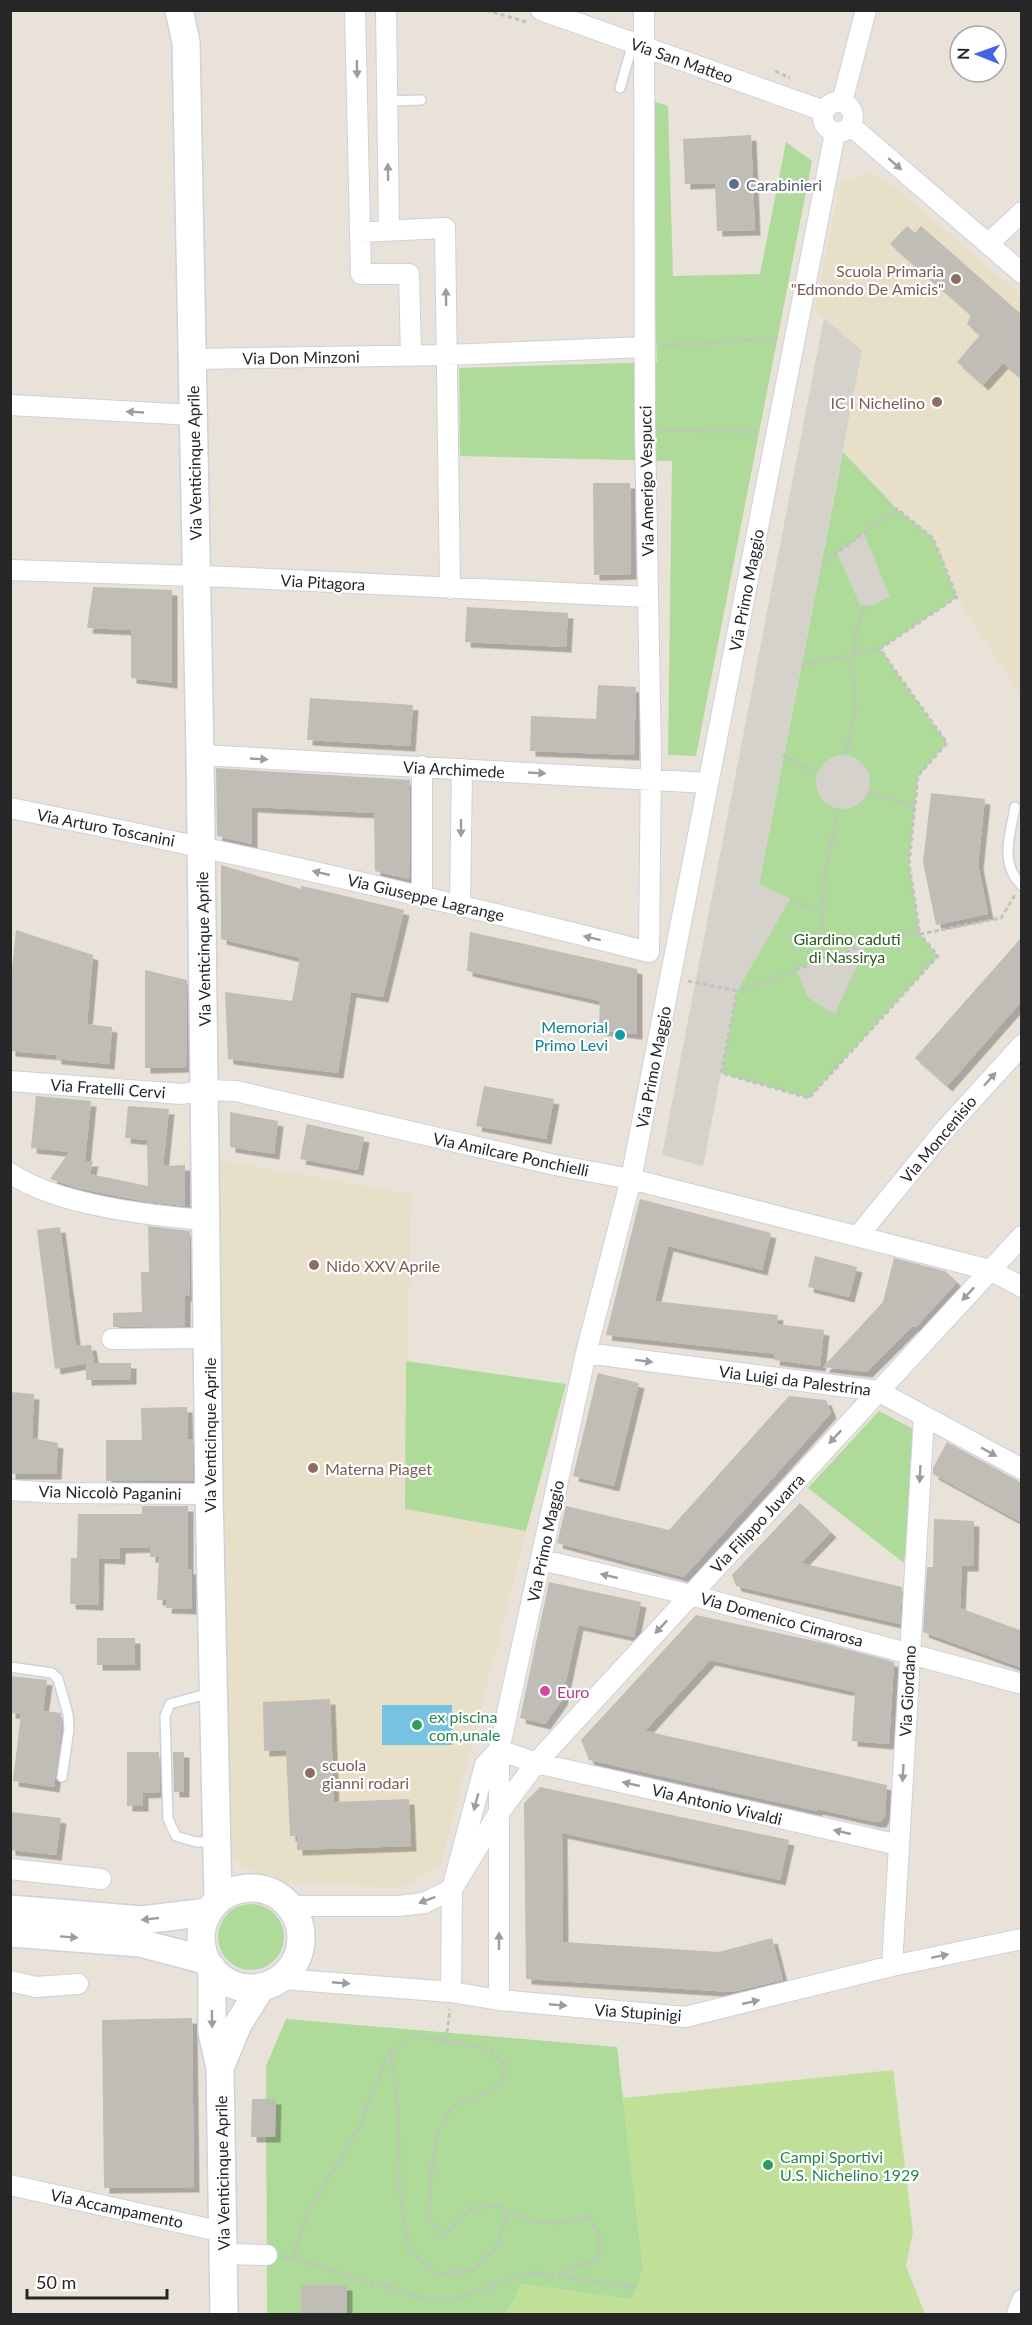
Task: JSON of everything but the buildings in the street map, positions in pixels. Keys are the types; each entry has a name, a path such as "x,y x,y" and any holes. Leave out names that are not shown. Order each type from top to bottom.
{"street":[{"name":"Via Venticinque Aprile","path":"179,10 186,42 197,576 209,1494 218,1849 213,1906"},
{"name":"Via Venticinque Aprile","path":"186,42 193,10"},
{"path":"355,10 361,274 409,274 411,355"},
{"path":"386,10 389,231"},
{"name":"Via San Matteo","path":"541,10 824,111"},
{"name":"Via Amerigo Vespucci","path":"644,10 639,45 648,597 649,952"},
{"path":"842,102 866,10"},
{"path":"843,129 853,118 852,111 842,102 831,103 824,111 823,122 826,127 843,129 1022,273"},
{"name":"Via Primo Maggio","path":"451,1992 452,1889 486,1766 500,1750 586,1353 631,1179 795,337 843,129"},
{"path":"988,244 1022,212"},
{"path":"360,232 445,228 450,589"},
{"name":"Via Don Minzoni","path":"192,359 447,355 645,347"},
{"path":"10,405 193,415"},
{"name":"Via Pitagora","path":"10,570 197,576 648,597"},
{"name":"Via Archimede","path":"200,755 708,783"},
{"path":"422,766 422,895"},
{"path":"460,904 462,769"},
{"name":"Via Arturo Toscanini","path":"10,808 201,846"},
{"name":"Via Giuseppe Lagrange","path":"201,846 422,895 649,952"},
{"name":"Via Moncenisio","path":"858,1236 942,1133 1022,1045"},
{"name":"Via Fratelli Cervi","path":"10,1081 182,1094 205,1090"},
{"name":"Via Amilcare Ponchielli","path":"205,1090 236,1091 555,1165 631,1179 990,1270 1022,1287"},
{"path":"10,1173 59,1195 156,1216 207,1220"},
{"name":"Via Filippo Juvarra","path":"452,1889 498,1814 536,1763 1022,1236"},
{"path":"112,1338 208,1338"},
{"name":"Via Luigi da Palestrina","path":"586,1353 879,1391 1022,1469"},
{"name":"Via Giordano","path":"892,1966 924,1416"},
{"name":"Via Niccolò Paganini","path":"10,1490 57,1493 209,1494"},
{"name":"Via Domenico Cimarosa","path":"542,1560 691,1595 1022,1684"},
{"name":"Via Filippo Juvarra","path":"500,1750 498,1814 500,2000"},
{"name":"Via Antonio Vivaldi","path":"500,1750 536,1763 898,1845"},
{"path":"218,1849 250,1888"},
{"path":"10,1869 101,1879"},
{"path":"10,1910 142,1920 213,1906 233,1891 250,1888 272,1892 290,1906 302,1930 299,1957 271,1984 235,1987 209,1964 140,1942 10,1933"},
{"path":"290,1906 398,1906 424,1903 452,1889"},
{"path":"209,1964 201,1935 213,1906"},
{"name":"Via Stupinigi","path":"271,1984 451,1992 500,2000 685,2017 892,1966 1022,1939"},
{"name":"Via Venticinque Aprile","path":"209,1964 212,2032 220,2068 224,2314"},
{"path":"10,1981 36,1987 78,1984"},
{"name":"Via Venticinque Aprile","path":"220,2068 238,2024 271,1984"},
{"name":"Via Accampamento","path":"10,2185 267,2255"},
{"path":"1017,2314 1022,2300"}],"lane":[{"path":"620,88 639,45"},
{"path":"387,101 421,100"},
{"path":"1015,807 1007,855 1012,876 1021,886"},
{"path":"10,1667 52,1673 58,1679 68,1714 69,1729 62,1777"},
{"path":"213,1693 170,1704 165,1716 168,1819 176,1836 218,1849"}],"path":[{"path":"645,347 795,337"},
{"path":"645,429 767,432"},
{"path":"801,665 880,649 957,597 933,538 897,509 821,564"},
{"path":"846,754 855,711 853,656 856,627 865,605"},
{"path":"738,991 720,1073 809,1098 938,956 920,934 909,864 918,776 947,743 880,649"},
{"path":"783,755 816,773"},
{"path":"868,792 915,807"},
{"path":"820,960 825,872 839,808"},
{"path":"670,978 738,991 888,935 920,934 1000,918 1021,886"},
{"path":"790,899 822,912"},
{"path":"447,2040 451,1992"},
{"path":"293,2258 307,2214 358,2130 386,2058 409,2035 486,2048 504,2064 502,2084 453,2106 438,2131 431,2174 429,2213 441,2237 471,2208 497,2206 535,2222 561,2223 589,2216 599,2236 599,2258 557,2276"},
{"path":"391,2051 398,2107 400,2192 409,2250 438,2274 472,2270 498,2245 508,2211"},
{"path":"267,2255 293,2258 426,2299 459,2298 531,2272 637,2288"}],"shaded area":[{"name":"IC I Nichelino","path":"872,173 897,189 1021,295 1021,696 957,597 933,538 897,509 843,452 862,351 815,310 840,183"},
{"path":"824,318 862,351 759,884 790,899 737,991 703,1166 662,1155"},
{"path":"864,533 890,597 870,606 860,605 837,553"},
{"path":"838,755 848,755 858,759 866,767 870,782 866,797 858,805 848,809 838,809 828,805 820,797 816,787 816,777 820,767 828,759"},
{"path":"867,942 835,1014 807,996 796,969"},
{"path":"219,1160 411,1194 405,1509 526,1531 441,1865 401,1888 273,1882 230,1858"}],"green space":[{"path":"647,99 668,106 673,276 760,274 786,142 812,161 696,756 668,755 672,461 460,456 459,368 657,362"},
{"name":"Giardino caduti di Nassirya","path":"843,452 897,509 933,538 957,597 880,649 947,743 918,776 909,864 920,934 938,956 809,1098 721,1073 737,991 790,899 759,884"},
{"path":"406,1361 566,1384 526,1531 405,1509"},
{"path":"879,1411 917,1431 904,1563 808,1488"},
{"path":"251,1904 264,1907 274,1914 281,1924 284,1937 281,1950 274,1960 264,1967 251,1970 238,1967 228,1960 221,1950 218,1937 221,1924 228,1914 238,1907"},
{"path":"286,2019 617,2047 643,2268 633,2300 522,2284 506,2314 267,2314 266,2066"},
{"name":"Campi Sportivi U.S. Nichelino 1929","path":"893,2070 913,2232 906,2266 925,2314 506,2314 522,2284 633,2300 643,2268 623,2098"}],"water":[{"name":"ex piscina com,unale","path":"382,1705 452,1705 452,1745 382,1745"}],"place":[{"name":"Carabinieri","path":"734,184"},
{"name":"Scuola Primaria \"Edmondo De Amicis\"","path":"956,279"},
{"name":"IC I Nichelino","path":"937,402"},
{"name":"Memorial Primo Levi","path":"620,1035"},
{"name":"Nido XXV Aprile","path":"314,1265"},
{"name":"Materna Piaget","path":"313,1468"},
{"name":"Euro","path":"545,1691"},
{"name":"ex piscina com,unale","path":"417,1725"},
{"name":"scuola gianni rodari","path":"310,1773"},
{"name":"Campi Sportivi U.S. Nichelino 1929","path":"768,2165"}]}
